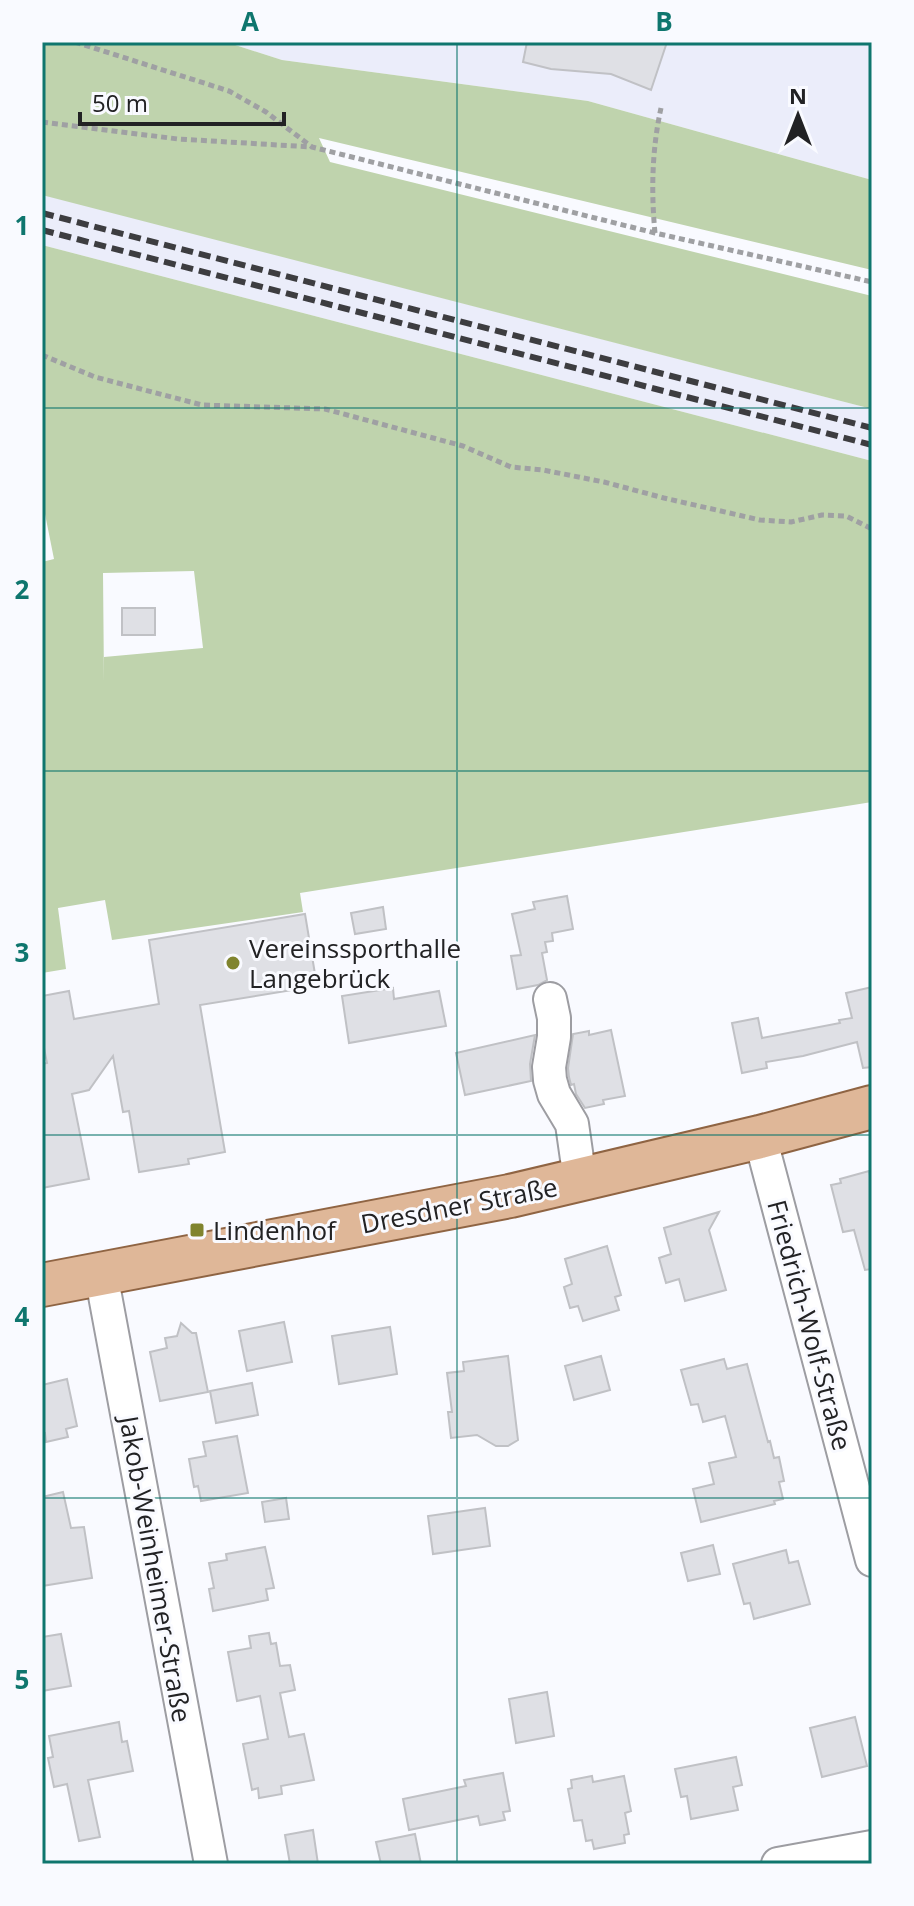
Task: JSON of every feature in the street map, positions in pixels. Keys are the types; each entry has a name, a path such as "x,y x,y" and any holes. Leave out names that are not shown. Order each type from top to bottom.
{"main road":[{"name":"Dresdner Straße","path":"42,1285 510,1196 872,1107"}],"street":[{"path":"550,999 554,1037 550,1080 554,1094 572,1124 580,1180"},
{"name":"Friedrich-Wolf-Straße","path":"760,1137 872,1560"},
{"name":"Jakob-Weinheimer-Straße","path":"101,1274 211,1864"},
{"path":"778,1864 872,1847"}],"path":[{"path":"75,42 229,91 266,112 312,147"},
{"path":"655,233 652,196 656,131 661,108"},
{"path":"42,122 178,139 312,147 655,233 872,282"},
{"path":"42,355 95,377 202,405 325,409 463,446 511,467 604,482 760,520 791,522 822,515 846,516 872,529"}],"shaded area":[{"path":"226,42 872,42 872,180 588,101 282,60"},
{"path":"42,194 872,409 872,461 42,245"}],"green space":[{"path":"42,42 226,42 282,60 588,101 872,180 872,270 319,138 330,162 872,296 872,409 42,195"},
{"path":"42,245 872,461 872,802 300,893 303,912 112,940 105,900 58,908 66,969 42,973 42,562 54,559 42,499","holes":["194,571 203,648 104,657 104,683 103,573"]}],"building":[{"path":"527,42 667,42 651,90 611,74 551,69 523,62"},
{"path":"122,608 155,608 155,635 122,635"},
{"path":"567,896 573,929 552,933 553,941 545,942 547,952 542,953 547,980 517,989 511,956 521,955 512,914 535,909 533,902"},
{"path":"383,907 386,929 355,934 351,913"},
{"path":"305,914 317,986 200,1005 225,1152 188,1159 189,1164 139,1172 129,1111 123,1112 113,1056 89,1090 72,1094 89,1179 42,1188 42,1064 47,1063 42,1038 42,996 69,991 74,1019 159,1004 149,940"},
{"path":"872,987 872,1067 863,1068 857,1042 766,1062 767,1068 742,1073 732,1023 758,1018 762,1038 840,1023 839,1020 852,1018 846,993"},
{"path":"393,988 394,999 439,991 446,1026 349,1043 342,996"},
{"path":"611,1030 625,1096 603,1100 604,1104 585,1108 569,1077 573,1034 589,1031 589,1035"},
{"path":"535,1035 530,1064 531,1081 465,1095 456,1053"},
{"path":"869,1171 872,1184 872,1269 865,1270 854,1230 843,1232 831,1185 841,1183 840,1179"},
{"path":"719,1212 709,1230 726,1290 685,1301 679,1279 666,1283 659,1258 671,1254 664,1228"},
{"path":"607,1246 621,1295 615,1297 619,1310 583,1321 578,1306 570,1308 564,1287 572,1284 565,1259"},
{"path":"284,1322 292,1362 247,1371 239,1331"},
{"path":"181,1323 196,1333 208,1392 160,1401 150,1352 167,1348 165,1338 177,1336"},
{"path":"390,1327 397,1374 339,1384 332,1336"},
{"path":"508,1356 518,1440 508,1446 496,1446 477,1435 451,1438 448,1412 452,1412 447,1373 464,1371 463,1362"},
{"path":"601,1356 610,1390 574,1400 565,1366"},
{"path":"724,1359 727,1369 747,1364 768,1442 774,1458 779,1457 784,1481 779,1482 783,1499 774,1501 775,1504 701,1522 693,1489 714,1484 709,1463 736,1457 725,1416 703,1422 698,1404 691,1405 681,1370"},
{"path":"67,1379 77,1426 66,1429 68,1437 46,1442 45,1433 42,1434 42,1385"},
{"path":"252,1383 258,1415 216,1423 210,1391"},
{"path":"237,1436 248,1493 201,1501 198,1486 194,1487 189,1459 206,1456 203,1442"},
{"path":"63,1492 71,1528 84,1527 92,1578 42,1586 42,1497"},
{"path":"286,1498 289,1519 265,1522 262,1502"},
{"path":"485,1508 490,1546 433,1554 428,1516"},
{"path":"713,1545 720,1574 688,1581 681,1553"},
{"path":"265,1547 274,1588 266,1589 268,1600 213,1611 209,1589 214,1588 209,1563 227,1560 226,1554"},
{"path":"786,1550 789,1563 798,1561 810,1604 754,1619 750,1603 744,1604 733,1564"},
{"path":"269,1633 271,1644 276,1643 280,1666 290,1665 295,1690 280,1693 289,1737 304,1734 314,1780 281,1786 282,1794 259,1798 258,1788 252,1790 243,1744 268,1739 260,1696 237,1701 228,1652 251,1648 249,1636"},
{"path":"61,1634 71,1686 42,1691 42,1637"},
{"path":"547,1692 554,1736 516,1743 509,1699"},
{"path":"855,1717 867,1766 822,1777 810,1728"},
{"path":"119,1722 122,1742 127,1741 133,1771 88,1780 100,1837 79,1841 67,1784 54,1787 48,1758 53,1757 49,1736"},
{"path":"736,1757 742,1785 733,1787 738,1810 691,1819 687,1796 681,1797 675,1769"},
{"path":"503,1773 510,1811 503,1812 505,1820 480,1825 478,1816 409,1830 403,1799 466,1786 464,1780"},
{"path":"592,1776 593,1782 624,1776 631,1811 625,1813 629,1834 624,1835 625,1843 594,1849 592,1840 586,1841 582,1820 574,1821 568,1789 572,1788 571,1780"},
{"path":"313,1830 318,1864 290,1864 285,1835"},
{"path":"415,1834 421,1864 381,1864 376,1842"}],"railway":[{"path":"42,213 872,428"},
{"path":"42,230 872,445"}],"place":[{"name":"Vereinssporthalle Langebrück","path":"233,963"},
{"name":"Lindenhof","path":"197,1230"}]}
